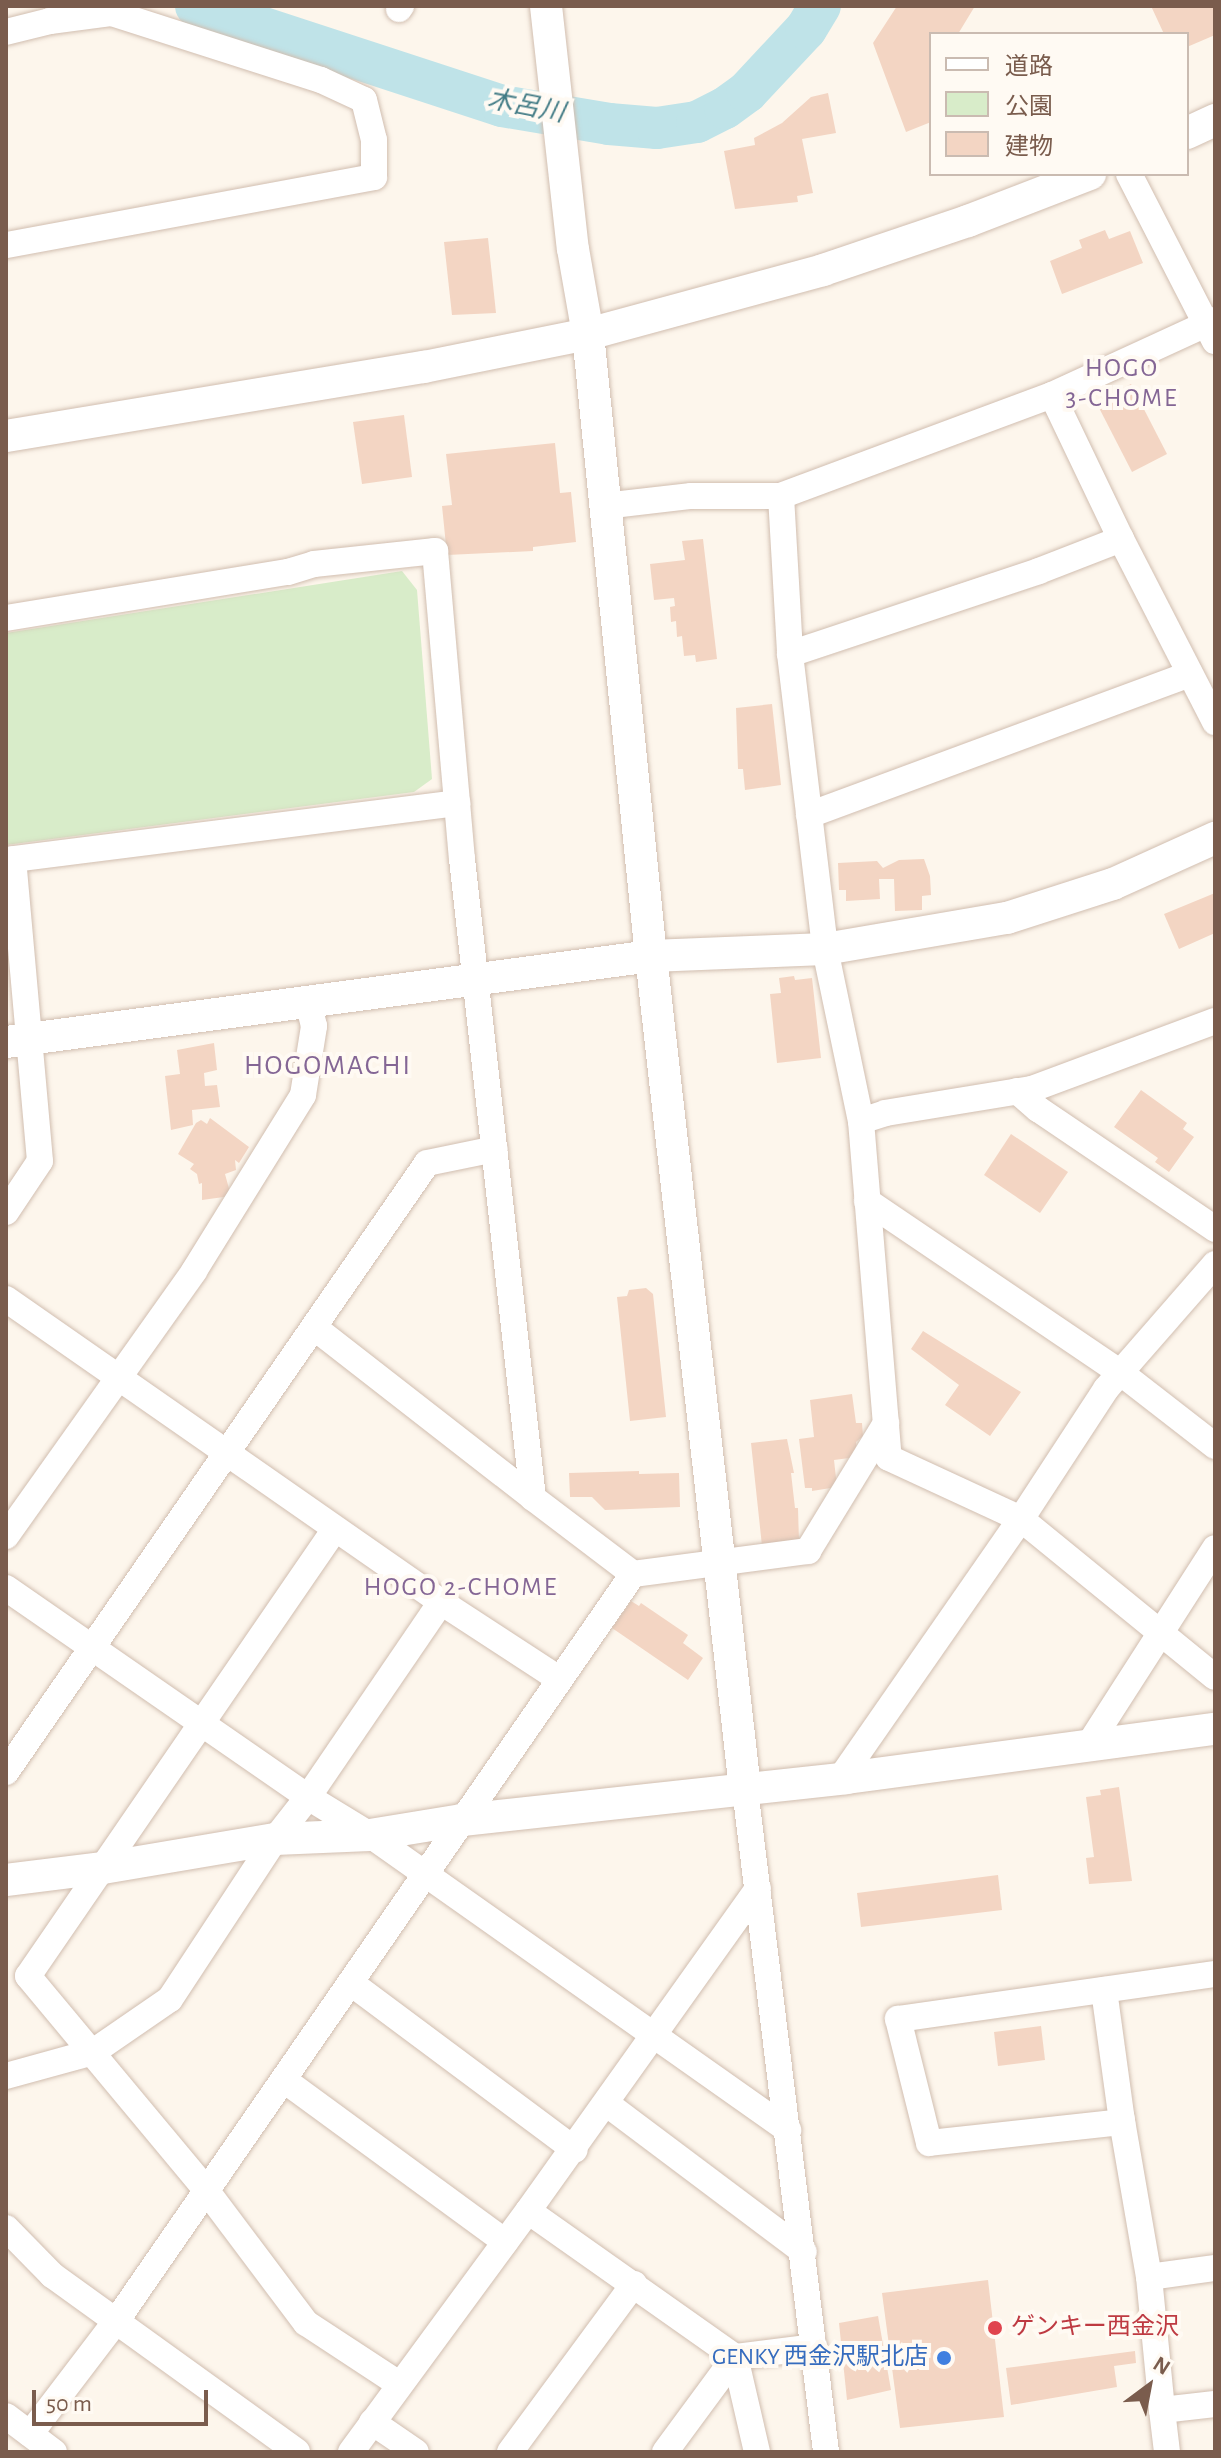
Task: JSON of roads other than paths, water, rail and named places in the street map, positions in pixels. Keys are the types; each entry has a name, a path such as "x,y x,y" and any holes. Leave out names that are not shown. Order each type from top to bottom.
{"street":[{"path":"546,6 563,166 588,334 651,956 745,1789 804,2252 826,2452"},
{"path":"6,32 50,21 112,13 321,80 364,100 374,140 374,177 6,245"},
{"path":"1189,132 1215,120"},
{"path":"6,436 424,367 588,334 823,270 968,221 1085,176"},
{"path":"604,506 691,496 781,496 1052,395 1212,328 1130,176"},
{"path":"1052,395 1121,539 1215,722"},
{"path":"781,496 790,654 825,949 861,1121 889,1458 1021,1519 1215,1677"},
{"path":"790,654 1039,571 1121,539"},
{"path":"6,618 288,572 314,564 435,551 475,979 533,1498"},
{"path":"809,815 1190,674"},
{"path":"6,1212 40,1161 19,1040 23,989 9,860 457,803"},
{"path":"19,1040 651,956 825,949 1007,918 1113,884 1215,838"},
{"path":"6,1536 194,1271 303,1095 314,1026 308,1002"},
{"path":"861,1121 885,1113 1017,1091 1215,1021"},
{"path":"1017,1091 1038,1109 1215,1229"},
{"path":"6,1772 224,1452 315,1328 427,1163 495,1149"},
{"path":"867,1201 1121,1373 1215,1446"},
{"path":"840,1779 1021,1519 1106,1389 1215,1264"},
{"path":"6,1299 441,1602 559,1679"},
{"path":"315,1328 633,1574 721,1565 756,1556 808,1551 886,1423"},
{"path":"335,1529 28,1976 206,2190 306,2323 399,2384"},
{"path":"1088,1746 1215,1548"},
{"path":"30,2434 117,2320 633,1574"},
{"path":"6,1588 308,1797 370,1835 788,2130"},
{"path":"6,2076 93,2052 170,1999 275,1839 308,1797 441,1602"},
{"path":"6,1880 103,1868 275,1839 370,1835 462,1820 840,1779 1215,1729"},
{"path":"351,2452 575,2150 758,1889"},
{"path":"1104,1990 1122,2122 929,2143 898,2019 1215,1974"},
{"path":"351,1983 575,2150"},
{"path":"284,2080 505,2242"},
{"path":"607,2104 804,2252"},
{"path":"1121,2115 1149,2277 1167,2452"},
{"path":"528,2211 735,2357 757,2452"},
{"path":"6,2228 52,2275 297,2452"},
{"path":"1149,2277 1215,2268"},
{"path":"510,2452 634,2284"},
{"path":"665,2452 735,2357 814,2347"},
{"path":"1162,2410 1215,2404"},
{"path":"6,2416 54,2452"},
{"path":"372,2422 416,2452"}],"waterway":[{"name":"木呂川","path":"196,6 502,106 609,124 657,128 697,122 725,108 747,92 806,29 820,6"}],"place":[{"name":"ゲンキー西金沢","path":"995,2328"},
{"name":"GENKY 西金沢駅北店","path":"944,2358"}],"district":[{"name":"HOGO 3-CHOME","path":"1122,384"},
{"name":"HOGOMACHI","path":"328,1066"},
{"name":"HOGO 2-CHOME","path":"461,1588"}]}
